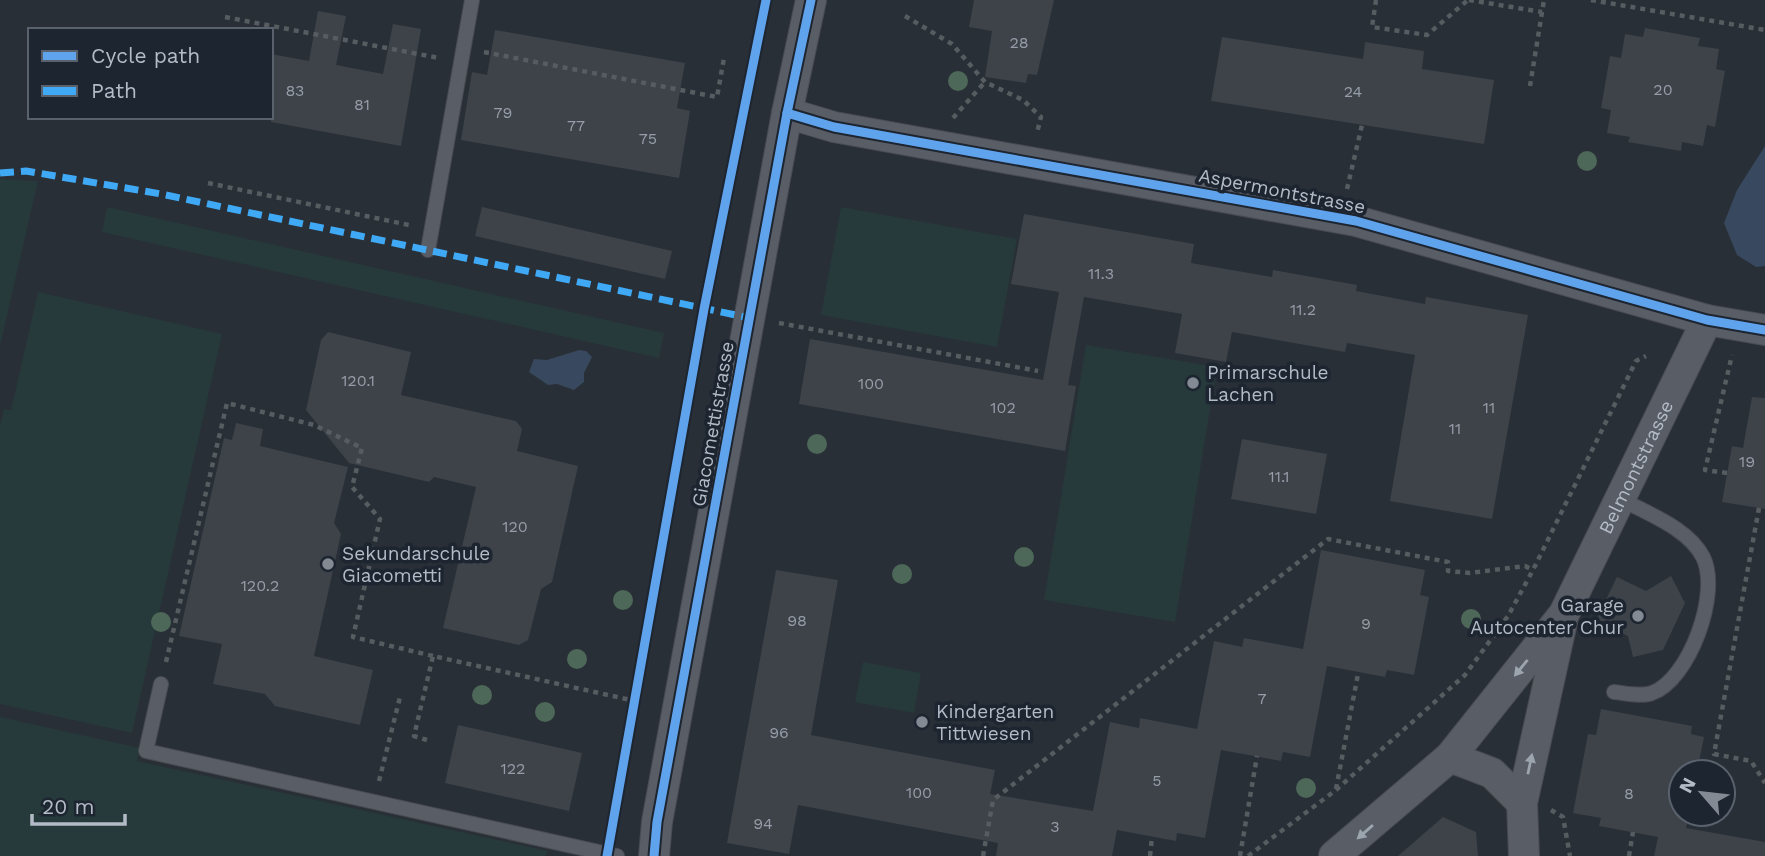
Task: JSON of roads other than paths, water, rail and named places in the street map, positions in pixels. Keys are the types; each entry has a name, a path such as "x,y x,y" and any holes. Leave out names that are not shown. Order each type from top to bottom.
{"street":[{"name":"Giacomettistrasse","path":"654,856 657,822 787,114 811,0"},
{"name":"Aspermontstrasse","path":"787,114 835,127 1340,218 1707,320 1752,328"},
{"name":"Belmontstrasse","path":"1335,856 1450,757 1564,614 1707,320"},
{"name":"Belmontstrasse","path":"1524,856 1564,614"},
{"path":"1450,757 1492,773 1533,804"}],"lane":[{"path":"428,250 472,0"},
{"path":"1614,692 1649,694 1670,683 1689,655 1704,616 1708,583 1704,560 1696,546 1677,530 1621,499"},
{"path":"162,684 146,751 617,856"}],"water":[{"path":"1765,146 1765,266 1756,267 1737,255 1724,223 1737,190"},
{"path":"579,350 586,351 592,357 584,373 584,382 574,390 557,384 548,385 529,372 534,359 547,360"}],"place":[{"name":"Primarschule Lachen","path":"1193,383"},
{"name":"Sekundarschule Giacometti","path":"328,564"},
{"name":"Garage Autocenter Chur","path":"1638,616"},
{"name":"Kindergarten Tittwiesen","path":"922,722"}]}
